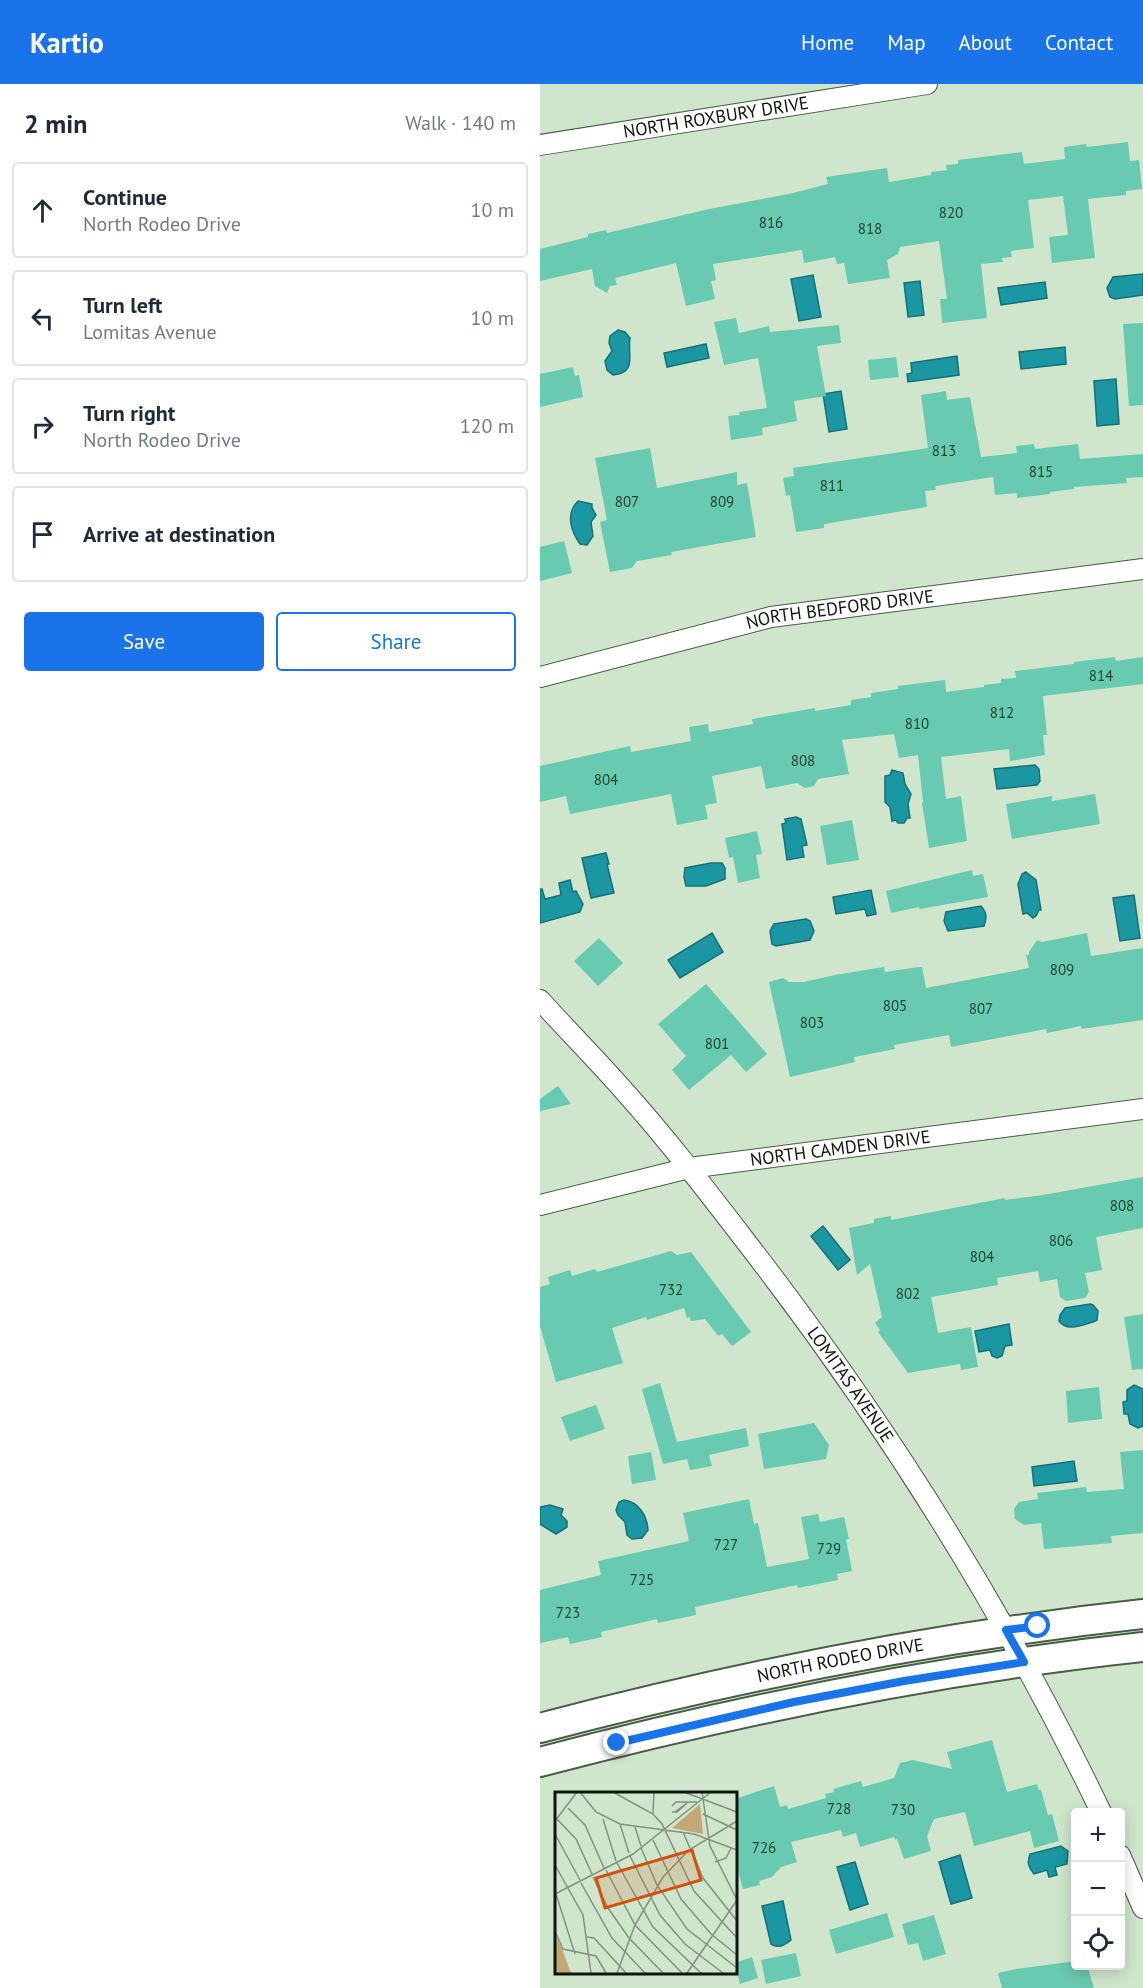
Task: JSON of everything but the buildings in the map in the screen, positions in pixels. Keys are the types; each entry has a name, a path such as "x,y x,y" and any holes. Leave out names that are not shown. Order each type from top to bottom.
{"street":[{"name":"NORTH ROXBURY DRIVE","path":"540,145 927,84"},
{"name":"NORTH BEDFORD DRIVE","path":"540,677 771,617 1143,569"},
{"name":"LOMITAS AVENUE","path":"540,1000 625,1092 689,1168 800,1312 858,1393 944,1525 1006,1630 1099,1808"},
{"name":"NORTH CAMDEN DRIVE","path":"540,1205 689,1168 1143,1109"},
{"name":"NORTH RODEO DRIVE","path":"540,1728 787,1669 1006,1630 1143,1614"},
{"name":"NORTH RODEO DRIVE","path":"540,1762 794,1702 904,1681 1024,1662 1143,1647"},
{"path":"1123,1862 1143,1908"}],"water":[{"path":"1143,274 1143,295 1115,299 1110,297 1107,288 1113,277"},
{"path":"813,275 821,317 799,321 791,279"},
{"path":"920,281 924,315 908,317 904,283"},
{"path":"1045,282 1047,298 1001,305 998,288"},
{"path":"618,330 625,332 630,338 630,361 626,370 613,375 607,370 605,361 612,351 609,343 610,336"},
{"path":"706,344 709,358 667,367 664,353"},
{"path":"1065,347 1066,364 1021,369 1019,352"},
{"path":"957,356 959,375 908,382 907,374 912,373 911,363"},
{"path":"1116,379 1119,424 1097,426 1094,381"},
{"path":"841,391 847,429 829,432 823,394"},
{"path":"578,501 592,504 596,515 591,522 593,536 587,545 580,544 571,523 572,511"},
{"path":"1035,765 1039,769 1040,781 1037,785 997,789 994,769"},
{"path":"892,770 903,773 905,784 911,794 908,804 910,818 907,818 904,823 892,821 890,807 885,802 885,776 890,775"},
{"path":"796,817 801,819 807,845 802,846 804,857 787,860 782,824 786,823 785,819"},
{"path":"606,853 614,893 591,898 582,858"},
{"path":"722,863 725,868 725,879 706,886 686,886 685,868"},
{"path":"1026,872 1036,880 1041,910 1033,918 1027,913 1023,914 1018,884 1022,874"},
{"path":"570,880 573,892 576,891 583,904 580,912 540,923 540,889 545,899 561,895 559,883"},
{"path":"871,890 876,914 867,916 865,909 836,914 833,897"},
{"path":"1134,895 1140,938 1120,941 1113,898"},
{"path":"981,906 986,916 984,926 948,931 944,921 946,912"},
{"path":"806,919 810,921 814,931 810,940 776,946 772,944 770,931 774,924"},
{"path":"712,933 723,952 680,978 668,960"},
{"path":"823,1226 850,1260 838,1270 811,1236"},
{"path":"1090,1304 1098,1311 1097,1320 1070,1327 1059,1321 1065,1308"},
{"path":"1009,1324 1012,1345 1005,1346 1002,1356 997,1358 992,1356 990,1350 979,1352 975,1331"},
{"path":"1134,1385 1143,1389 1143,1426 1138,1428 1130,1424 1128,1414 1124,1414 1123,1402 1127,1401 1127,1390"},
{"path":"1074,1461 1077,1481 1034,1486 1032,1467"},
{"path":"624,1500 638,1507 644,1515 648,1530 642,1538 632,1539 627,1535 625,1522 616,1510 619,1502"},
{"path":"550,1505 563,1509 561,1515 567,1521 567,1527 556,1534 540,1524 540,1507"},
{"path":"1061,1846 1068,1851 1067,1864 1055,1867 1057,1875 1049,1877 1047,1870 1034,1874 1029,1864 1030,1854"},
{"path":"960,1855 972,1898 951,1904 939,1862"},
{"path":"855,1862 868,1904 850,1910 837,1867"},
{"path":"783,1901 791,1940 784,1945 777,1946 771,1944 762,1906"}],"route":[{"path":"617,1743 794,1702 904,1681 1024,1662 1006,1630 1038,1626"}]}
